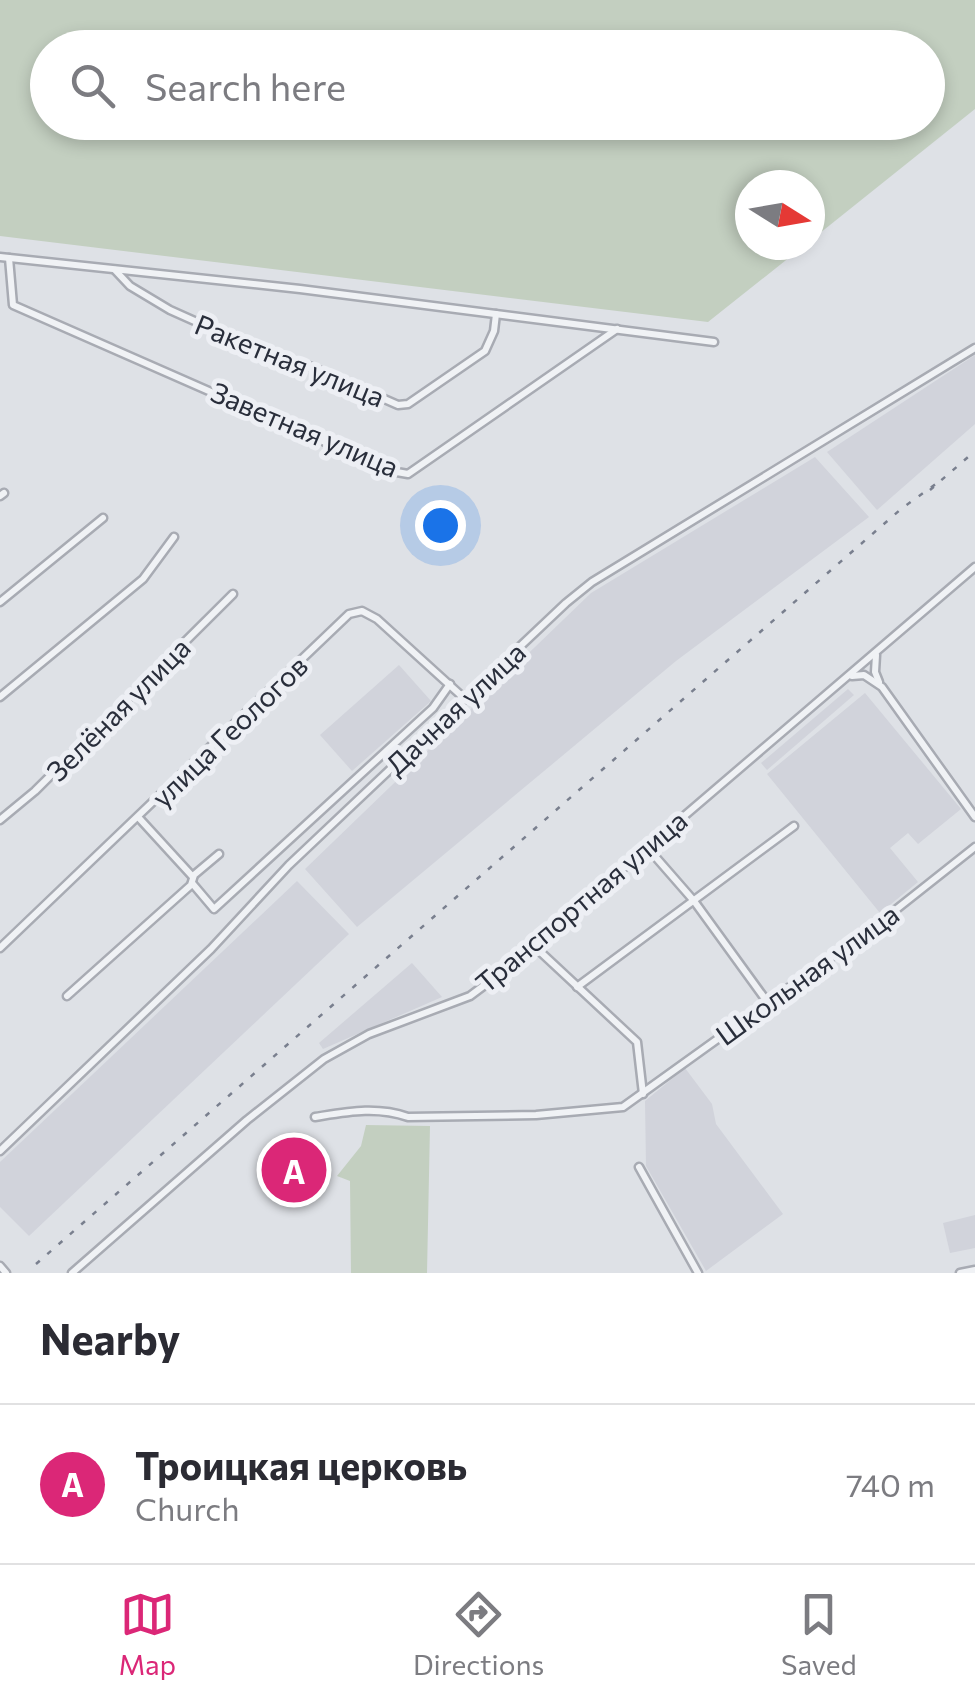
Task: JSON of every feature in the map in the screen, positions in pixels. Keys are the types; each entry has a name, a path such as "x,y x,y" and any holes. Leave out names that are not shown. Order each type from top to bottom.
{"street":[{"name":"Ракетная улица","path":"4,257 714,342"},
{"name":"Заветная улица","path":"4,257 13,306 392,471 408,474 618,329"},
{"name":"Ракетная улица","path":"115,269 130,286 170,310 398,405 408,404 485,351 496,314"},
{"name":"Дачная улица","path":"0,1151 211,949 289,866 566,603 592,582 975,348"},
{"path":"0,602 103,518"},
{"path":"0,697 143,578 174,537"},
{"name":"Транспортная улица","path":"72,1273 247,1120 324,1059 369,1034 470,996 975,567"},
{"name":"Зелёная улица","path":"0,820 49,778 233,594"},
{"name":"улица Геологов","path":"0,948 349,614 362,611 378,619 466,699"},
{"path":"876,653 875,672 882,688 975,817"},
{"path":"846,677 864,676 882,688"},
{"path":"139,818 214,909 433,708 450,684"},
{"path":"578,986 794,826"},
{"path":"646,846 694,901 768,1003"},
{"name":"Школьная улица","path":"641,1097 878,924 975,847"},
{"path":"66,996 220,854"},
{"path":"315,1117 360,1110 390,1111 408,1117 554,1114 608,1110 641,1097 637,1042 533,945"},
{"path":"639,1167 698,1273"},
{"path":"0,1266 6,1273"},
{"path":"960,1273 975,1270"}],"shaded area":[{"path":"975,355 975,424 877,510 827,452"},
{"path":"815,457 869,517 676,661 357,927 305,869 591,593"},
{"path":"399,665 431,701 352,771 320,735"},
{"path":"848,689 854,695 767,770 761,763"},
{"path":"865,693 961,809 918,844 908,833 890,848 918,882 880,913 767,774"},
{"path":"297,881 349,934 29,1236 0,1207 0,1162"},
{"path":"412,963 442,997 323,1049 319,1043"},
{"path":"685,1068 712,1104 716,1124 783,1214 706,1271 646,1166 645,1101"},
{"path":"975,1215 975,1248 950,1253 943,1223"}],"green space":[{"path":"0,0 975,0 975,109 945,133 945,30 30,30 30,140 936,140 825,229 825,170 735,170 735,260 786,260 708,322 0,236"},
{"path":"366,1125 430,1126 427,1273 351,1273 350,1181 337,1176 361,1146"}],"railway":[{"path":"930,490 975,451"},
{"path":"36,1264 901,509 940,481"}],"place":[{"name":"Троицкая церковь","path":"294,1170"}]}
